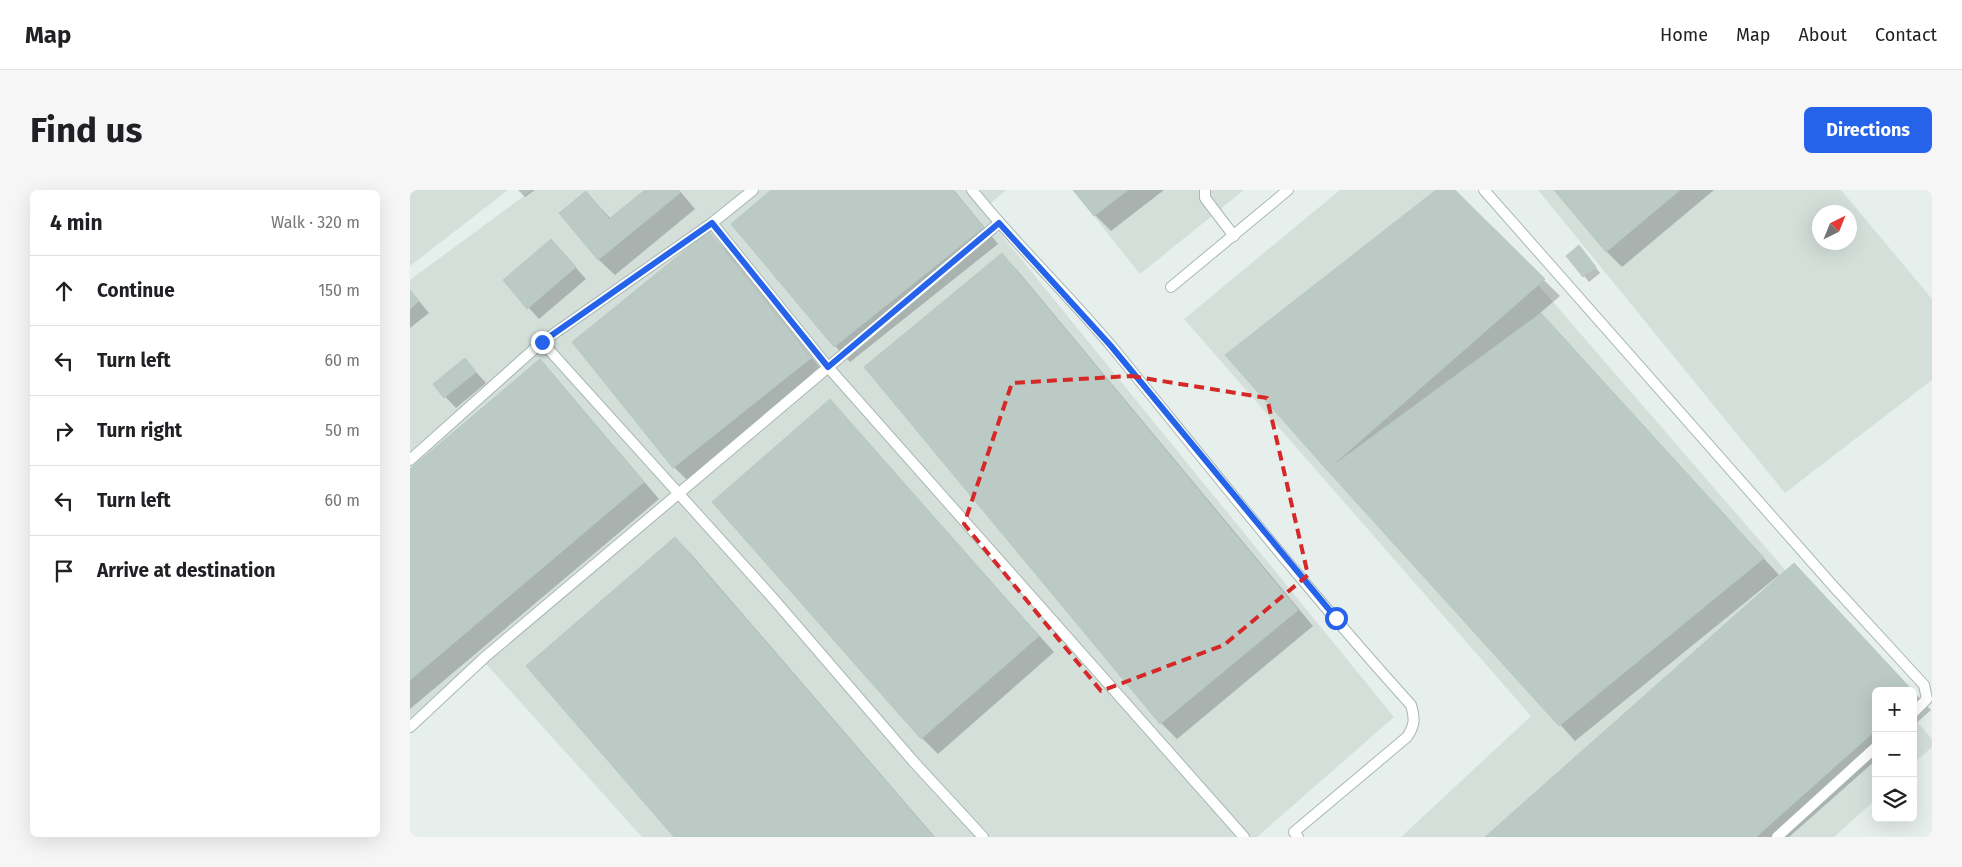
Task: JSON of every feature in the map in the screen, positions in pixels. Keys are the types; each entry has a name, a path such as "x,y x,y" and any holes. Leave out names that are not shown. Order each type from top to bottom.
{"lane":[{"path":"410,460 542,342 712,223 753,190"},
{"path":"972,190 999,223 1111,346 1200,456 1411,705 1415,718 1413,727 1406,737 1293,835"},
{"path":"1205,190 1206,198 1234,236"},
{"path":"1171,287 1288,190"},
{"path":"1484,190 1834,587 1924,685 1927,700 1917,709"},
{"path":"712,223 828,367 1244,837"},
{"path":"410,727 485,657 999,223"},
{"path":"542,342 816,647 913,761 983,837"},
{"path":"1777,837 1872,751"}],"highlighted area":[{"path":"1131,376 1267,398 1308,575 1224,645 1101,691 964,524 1012,383"}],"shaded area":[{"path":"410,190 508,190 410,266"},
{"path":"532,190 1006,190 982,211 1394,717 1257,837 642,837 479,656 410,718 410,280"},
{"path":"1073,190 1244,190 1140,274"},
{"path":"1340,190 1456,190 1887,687 1872,687 1872,803 1834,837 1401,837 1531,716 1184,319"},
{"path":"1538,190 1841,190 1854,205 1812,205 1812,250 1857,250 1857,209 1932,299 1932,380 1785,493"},
{"path":"1917,722 1932,739 1932,747 1917,760"}],"building":[{"path":"645,190 678,190 680,193 598,260 559,213 586,191 609,219"},
{"path":"771,190 953,190 984,227 834,347 731,224"},
{"path":"1073,190 1128,190 1094,216"},
{"path":"1436,190 1455,190 1545,279 1327,470 1225,355"},
{"path":"1554,190 1680,190 1606,252"},
{"path":"1494,229 1518,255 1505,267 1481,241"},
{"path":"709,231 811,358 673,468 572,342"},
{"path":"551,239 576,267 527,309 503,280"},
{"path":"1479,244 1494,260 1482,270 1467,254"},
{"path":"1579,245 1596,267 1583,277 1566,256"},
{"path":"1002,253 1298,610 1160,724 864,367"},
{"path":"410,290 419,301 410,309"},
{"path":"1541,313 1764,558 1559,726 1327,470"},
{"path":"465,358 476,372 444,398 433,384"},
{"path":"540,359 644,482 410,680 410,469"},
{"path":"830,399 1039,636 921,739 712,502"},
{"path":"675,537 934,837 674,837 526,666"},
{"path":"1794,563 1909,687 1872,687 1872,734 1756,837 1485,837"}],"route":[{"path":"542,342 712,223 828,367 999,223 1111,346 1193,448 1336,618"}]}
